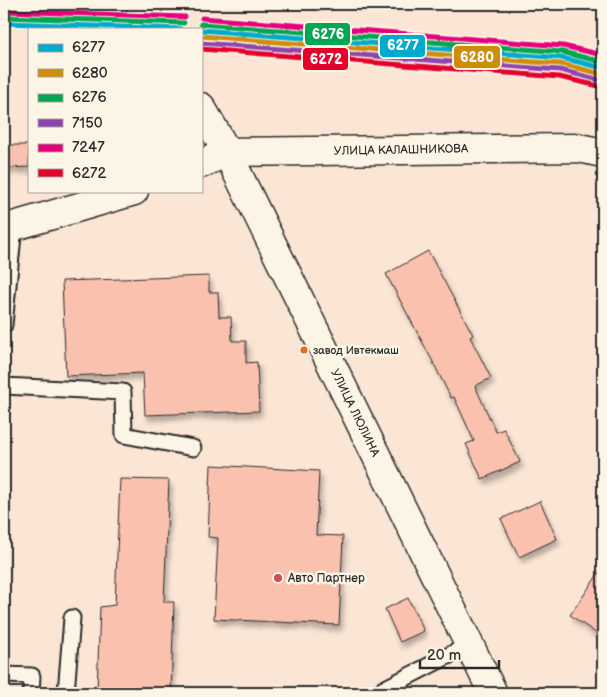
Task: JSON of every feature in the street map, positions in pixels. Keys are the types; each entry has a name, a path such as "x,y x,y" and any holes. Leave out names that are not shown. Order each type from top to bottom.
{"main road":[{"path":"140,4 154,20"},
{"name":"УЛИЦА ЛЮЛИНА","path":"202,109 227,152 493,693"},
{"name":"УЛИЦА КАЛАШНИКОВА","path":"202,164 227,152 579,148 603,153"},
{"path":"9,226 130,192"}],"lane":[{"path":"4,325 9,226"},
{"path":"4,386 123,392 124,435 192,448"},
{"path":"66,693 72,618"},
{"path":"381,693 382,690 469,645"},
{"path":"4,675 32,676 31,693"}],"building":[{"path":"4,145 28,145 28,167 4,168"},
{"path":"428,251 473,335 470,337 491,378 475,386 496,432 504,429 520,462 482,479 466,444 474,441 454,397 451,398 386,274"},
{"path":"209,276 209,292 218,292 219,317 231,317 232,341 246,341 246,363 257,362 259,411 145,415 143,373 66,376 62,281"},
{"name":"Авто Партнер","path":"211,465 319,471 316,535 343,536 339,625 214,619 218,538 208,537"},
{"path":"120,479 169,480 164,602 174,602 171,693 97,693 100,607 115,605"},
{"path":"540,501 557,539 519,557 501,519"},
{"path":"603,567 603,638 570,615"},
{"path":"408,598 424,631 400,642 385,609"}],"transit line":[{"name":"7247","path":"4,11 185,17"},
{"name":"6276","path":"4,17 184,23"},
{"name":"7247","path":"202,18 563,46 603,55"},
{"name":"6277","path":"4,23 151,28"},
{"name":"6276","path":"201,24 562,52 603,62"},
{"name":"6277","path":"202,30 562,58 603,68"},
{"name":"6280","path":"202,36 561,64 602,74"},
{"name":"7150","path":"202,43 560,70 600,80"},
{"name":"6272","path":"202,49 559,77 599,86"}],"place":[{"name":"завод Ивтекмаш","path":"304,350"},
{"name":"Авто Партнер","path":"278,578"}]}
